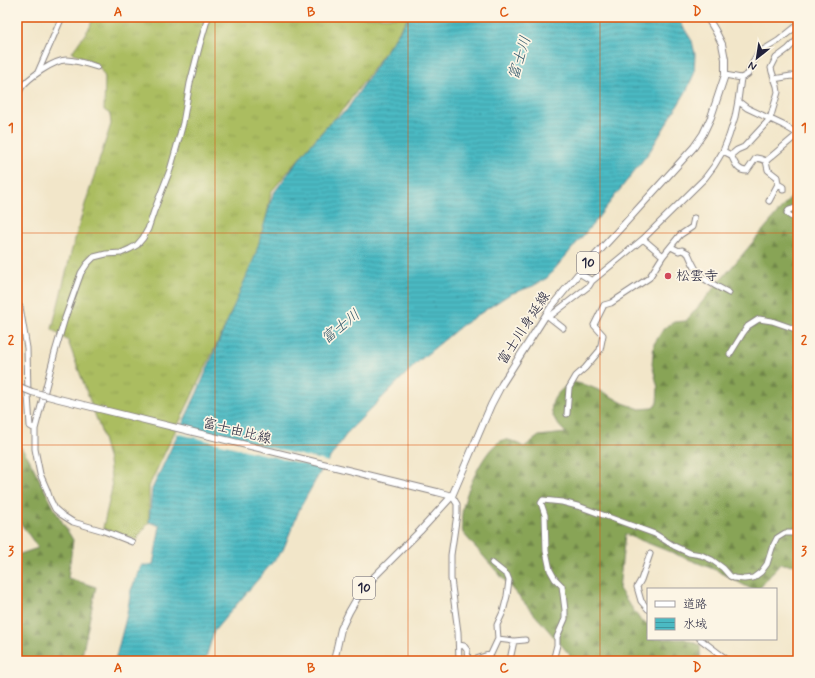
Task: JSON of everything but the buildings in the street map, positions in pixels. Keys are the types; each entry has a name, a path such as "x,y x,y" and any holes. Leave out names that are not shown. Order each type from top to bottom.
{"main road":[{"name":"富士川身延線","path":"334,661 341,629 360,593 374,576 420,531 452,496 485,418 502,384 551,307 578,273 628,221 694,147 702,134 711,117 725,75 725,59 722,44 707,17"},
{"name":"富士由比線","path":"17,386 32,392 67,401 452,496"}],"street":[{"path":"38,72 62,17"},
{"path":"132,542 104,531 73,522 55,509 40,474 35,449 35,429 65,318 81,273 94,257 121,252 137,245 148,229 170,170 178,142 190,83 208,17"},
{"path":"725,75 741,78 748,74 758,53 778,41 798,26"},
{"path":"731,155 744,147 759,129 770,119 778,92 771,68 776,58 798,39"},
{"path":"17,97 19,88 38,72 65,60 97,67"},
{"path":"774,79 791,76 798,77"},
{"path":"563,328 549,317 589,286 592,281 643,239 705,178 714,166 723,151 731,130 738,101 741,78"},
{"path":"738,101 747,108 798,134 766,162"},
{"path":"723,151 731,155 736,166 743,171 747,171 753,160 756,158 766,162 768,170 777,176 778,184 769,201"},
{"path":"778,184 783,187 783,190"},
{"path":"798,206 789,210 787,213 791,217 798,217"},
{"path":"567,414 569,388 576,376 600,350 603,335 594,325 604,305 611,304 649,278 663,256 680,235 692,227 694,218"},
{"path":"643,239 663,256"},
{"path":"671,246 679,251 682,250 688,253 700,275 729,293"},
{"path":"578,273 592,281"},
{"path":"17,303 20,307 27,348 30,426 35,429"},
{"path":"730,354 742,333 748,326 759,319 772,320 798,330"},
{"path":"452,496 457,504 451,555 451,579 459,645 459,661"},
{"path":"553,661 557,645 557,637 565,619 565,610 562,586 555,579 550,570 546,551 545,515 541,504 543,500 562,502 581,507 655,534 689,553 701,555 712,560 734,578 753,578 761,572 767,564 777,538 785,533 794,533 798,538"},
{"path":"647,608 641,601 637,587 650,554"},
{"path":"459,645 464,646 468,650 469,661 483,659 492,654 498,639 497,625 503,612 510,580 507,575 492,563"},
{"path":"498,639 514,641 525,640"},
{"path":"701,640 729,661"},
{"path":"511,655 514,641"}],"green space":[{"path":"93,17 408,17 390,45 346,106 318,136 271,192 261,251 149,486 149,522 136,540 103,528 112,488 109,461 101,431 68,341 52,329 71,253 111,124 110,114 104,110 105,77 98,65 72,52 90,27"},
{"path":"798,189 798,565 780,564 760,588 749,588 718,571 625,534 619,589 641,621 647,624 647,640 688,640 700,645 701,661 567,661 570,655 463,533 463,506 466,496 476,472 490,451 497,444 507,440 524,447 539,436 566,433 553,416 552,405 553,400 559,392 573,382 589,386 623,403 640,409 652,408 657,403 658,388 652,364 654,344 664,328 674,322 686,321"},
{"path":"17,442 28,457 55,510 73,540 68,578 96,587 81,661 17,661 17,555 38,548 17,518"}],"water":[{"name":"富士川","path":"409,17 677,17 692,41 695,54 694,74 687,90 650,151 593,224 547,278 533,286 510,294 461,326 420,360 348,432 322,469 300,508 283,550 214,631 205,661 115,661 127,614 131,590 142,565 153,565 160,526 149,522 152,489 197,393 255,256 273,194 306,150 332,121 346,111"}],"pier":[{"path":"180,426 329,462 324,469 176,433"}],"place":[{"name":"松雲寺","path":"668,276"}]}
